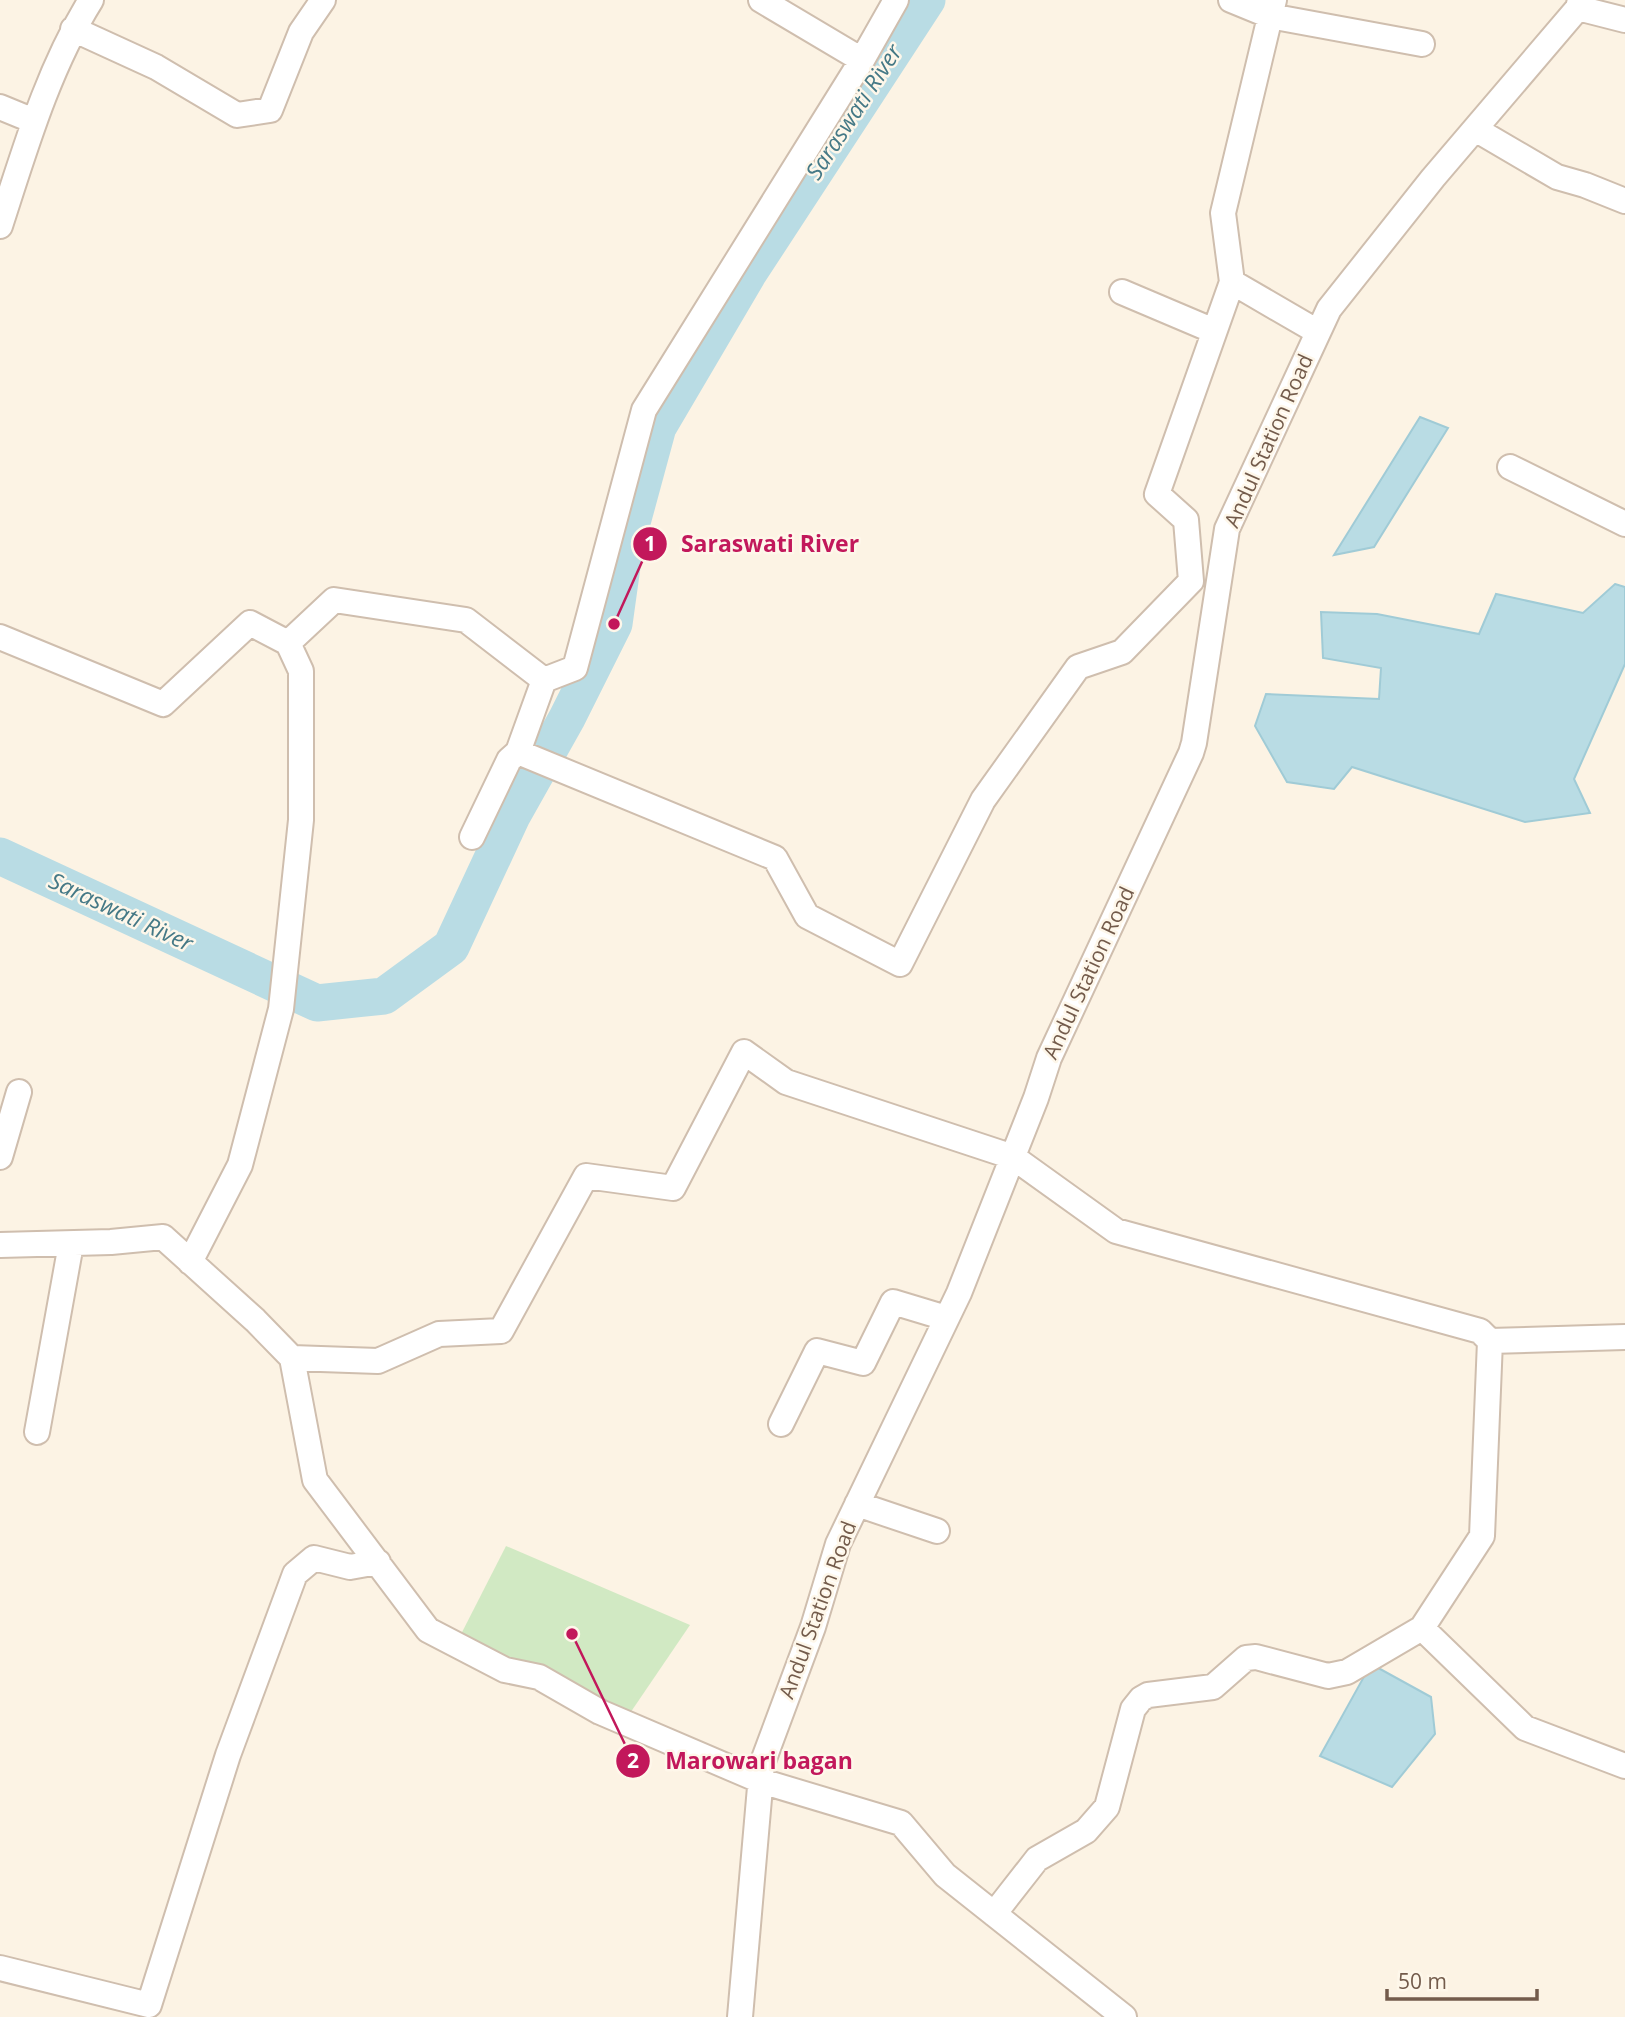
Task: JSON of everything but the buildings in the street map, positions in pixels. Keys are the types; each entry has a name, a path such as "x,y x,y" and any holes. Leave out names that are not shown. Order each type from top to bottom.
{"street":[{"path":"0,226 34,121 73,29 91,0"},
{"path":"73,29 156,67 237,115 270,110 301,32 323,0"},
{"path":"761,0 862,60"},
{"path":"472,837 509,760 519,752 544,680 575,668 644,410 862,60 896,0"},
{"path":"1231,0 1422,44"},
{"path":"1579,4 1625,20"},
{"name":"Andul Station Road","path":"740,2017 762,1764 813,1627 838,1544 946,1318 1013,1157 1049,1058 1191,753 1227,529 1329,309 1433,178 1579,4"},
{"path":"519,752 775,858 807,916 900,964 983,800 1078,667 1122,652 1191,581 1186,520 1157,494 1232,282 1223,213 1272,8"},
{"path":"0,107 34,121"},
{"path":"1475,129 1557,177 1625,201"},
{"path":"1232,282 1318,332"},
{"path":"1122,292 1213,331"},
{"path":"1510,467 1625,524"},
{"path":"288,643 334,600 466,620 544,680"},
{"path":"0,637 163,704 250,624 288,643 301,671 301,820 281,1009 240,1165 190,1262"},
{"path":"292,1358 378,1361 439,1334 501,1331 586,1177 673,1188 744,1052 786,1082 1013,1157 1116,1231 1480,1331 1490,1341 1625,1337"},
{"path":"0,1157 19,1092"},
{"path":"0,1245 71,1244 163,1237 292,1358 315,1480 428,1630 505,1670 539,1677 600,1712 761,1781 901,1823 945,1875 1124,2017"},
{"path":"37,1432 71,1244"},
{"path":"781,1423 817,1351 863,1363 893,1302 946,1318"},
{"path":"994,1914 1037,1859 1086,1831 1107,1807 1133,1709 1141,1699 1148,1695 1213,1687 1247,1658 1256,1657 1328,1676 1347,1672 1422,1628 1482,1536 1490,1341"},
{"path":"857,1504 937,1531"},
{"path":"0,1968 149,2005 228,1755 296,1574 314,1558 350,1567 378,1562"},
{"path":"1422,1628 1525,1728 1625,1766"}],"green space":[{"path":"506,1546 690,1625 624,1722 456,1644"}],"water":[{"path":"1420,417 1448,428 1374,547 1334,555"},
{"path":"1615,584 1625,587 1625,664 1574,779 1590,813 1525,822 1352,767 1334,789 1287,782 1255,726 1266,694 1379,699 1381,668 1323,658 1321,612 1377,614 1479,634 1496,594 1583,613"},
{"path":"1371,1664 1431,1697 1435,1734 1392,1787 1320,1756"}],"waterway":[{"name":"Saraswati River","path":"0,856 317,1003 384,996 451,947 512,816 567,718 614,624 624,552 658,427 748,274 927,0"}],"place":[{"name":"Saraswati River","path":"614,624"},
{"name":"Marowari bagan","path":"572,1634"}]}
